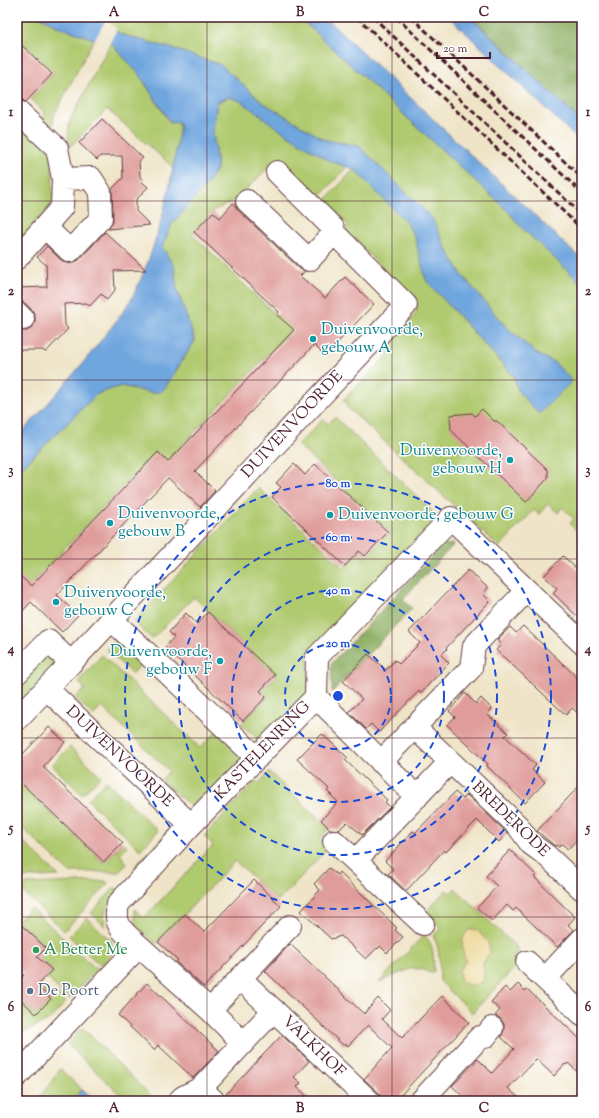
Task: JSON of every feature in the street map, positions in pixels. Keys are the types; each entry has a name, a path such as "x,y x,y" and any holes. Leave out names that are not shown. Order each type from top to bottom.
{"street":[{"path":"17,111 57,148 63,179 62,207 17,258"},
{"name":"DUIVENVOORDE","path":"17,719 47,689 406,305 334,233 333,228 276,172"},
{"path":"45,227 70,251 100,218 100,192 91,178 63,179"},
{"path":"247,200 309,260 334,233"},
{"name":"KASTELENRING","path":"139,946 119,927 115,915 118,904 191,825 316,697 317,657 451,518 582,643"},
{"path":"381,762 471,668 474,646 526,591"},
{"path":"111,620 257,758"},
{"path":"17,673 48,641 71,663"},
{"name":"DUIVENVOORDE","path":"47,689 191,825"},
{"path":"316,697 418,797"},
{"name":"BREDERODE","path":"414,727 518,826 531,844 578,878"},
{"path":"356,860 450,762"},
{"path":"334,841 423,924"},
{"path":"210,1010 290,926"},
{"path":"545,979 582,939"},
{"path":"17,1076 139,946 210,1010 243,1043"},
{"path":"527,962 582,1014"},
{"name":"VALKHOF","path":"240,978 369,1101"},
{"name":"VALKHOF","path":"179,1101 183,1097 208,1095 243,1043 274,1010"},
{"path":"428,1099 480,1037 485,1037 492,1028"}],"green space":[{"path":"17,17 41,17 57,26 94,39 54,115 52,131 40,119 45,113 31,99 54,73 17,37"},
{"path":"99,17 299,17 509,212 521,227 582,284 582,542 579,539 578,532 570,524 574,519 562,507 558,513 548,504 539,514 534,510 499,547 346,406 348,404 343,400 389,354 384,348 413,318 417,309 413,300 345,230 348,225 325,201 354,169 407,223 415,238 426,280 514,377 518,391 555,363 537,354 505,326 462,275 446,248 359,146 325,140 262,102 221,65 173,49 120,34"},
{"path":"471,17 582,17 582,122"},
{"path":"111,43 139,74 170,123 178,122 180,124 174,168 107,109 70,147 68,132 71,118"},
{"path":"229,97 241,101 280,130 330,161 347,167 320,196 278,158 235,201 216,209 192,234 278,317 282,313 295,326 167,461 156,452 29,586 17,577 17,472 97,394 121,386 152,393 160,392 165,388 195,341 177,290 174,266 162,247 172,224 207,184 217,168 213,130 217,102"},
{"path":"24,125 52,152 53,198 49,208 17,243 17,132"},
{"path":"335,417 434,513 437,518 308,655 309,693 261,742 241,724 267,697 262,691 276,676 194,597 152,639 134,622 258,488 344,568 359,553 366,558 390,532 298,445 323,419 328,424"},
{"path":"454,544 403,599 412,608 332,692 331,664 443,545"},
{"path":"121,635 147,659 132,674 107,650"},
{"path":"49,655 57,662 17,706 17,686 46,656"},
{"path":"102,655 200,748 216,732 246,760 197,812 161,780 169,771 102,707 93,716 75,698 85,689 78,682"},
{"path":"70,747 101,776 82,795 52,765"},
{"path":"269,772 329,828 320,839 328,848 278,901 235,861 156,944 135,924 135,909 144,918 213,845 204,836 256,781 259,783"},
{"path":"106,781 158,831 140,850 88,800"},
{"path":"23,786 104,863 124,843 127,846 120,854 127,864 119,872 69,872 17,823 17,792"},
{"path":"175,824 176,828 141,872 135,866"},
{"path":"17,836 59,876 17,878"},
{"path":"106,881 108,884 64,931 21,890 26,884"},
{"path":"115,887 121,893 105,912 106,927 91,913"},
{"path":"455,888 519,950 512,957 519,963 472,1013 440,981 438,952 436,941 433,936 441,928 425,913 446,890 450,893"},
{"path":"30,907 97,970 69,999 46,977 52,970 39,957 47,948 18,921"},
{"path":"87,918 111,941 112,952 101,966 69,936"},
{"path":"424,935 432,947 434,971 431,973 421,969 412,968 379,982"},
{"path":"39,984 51,994 54,991 66,1002 50,1019 17,1036 17,997 36,1015 51,999 38,986"},
{"path":"81,1029 84,1029 153,1098 150,1101 127,1101 67,1044"},
{"path":"60,1069 82,1090 71,1101 35,1101 47,1088"}],"sand":[{"path":"476,929 488,942 490,952 483,963 483,982 468,985 460,979 459,970 466,961 462,945 465,934 468,930"}],"water":[{"path":"41,17 99,17 120,34 173,49 221,65 262,102 325,140 359,146 432,218 446,248 462,275 505,326 537,354 555,363 572,381 539,414 518,391 514,376 426,280 415,238 407,223 354,169 330,161 280,130 241,101 229,97 217,102 213,130 217,168 207,184 172,224 162,247 174,266 177,290 195,340 165,388 160,392 152,393 121,386 97,394 17,472 17,438 89,355 122,313 134,294 151,253 164,210 180,124 177,122 171,123 139,74 111,43 94,39 57,26"},
{"path":"299,17 325,17 582,260 582,284 521,227 509,212"},
{"path":"449,17 470,17 582,122 582,143"},
{"path":"82,1090 85,1092 95,1101 71,1101"}],"pier":[{"path":"106,20 117,29 109,44 94,41"}],"building":[{"path":"17,41 52,74 26,102 17,97"},
{"path":"102,119 143,158 139,161 140,177 143,180 142,182 148,187 136,200 136,211 150,225 108,229 113,223 112,189 123,178 122,156 100,156 97,160 79,143"},
{"path":"233,203 238,210 300,269 305,271 300,276 325,298 345,277 374,304 325,356 314,345 195,471 215,491 200,507 168,478 57,595 78,615 62,632 31,602 17,617 17,573 31,586 158,452 168,462 294,330 277,315 279,312 194,232 213,212 220,218"},
{"path":"105,232 146,270 114,271 115,290 107,300 101,294 90,306 86,303 64,304 65,325 68,329 46,352 42,350 17,350 17,330 27,331 32,328 35,322 35,315 26,304 21,301 17,301 17,288 47,287 46,265 37,257 47,246 61,260 70,264 79,260"},
{"name":"Duivenvoorde, gebouw H","path":"482,409 494,421 497,421 548,470 548,478 526,502 451,430 450,415 472,413 475,416"},
{"name":"Duivenvoorde, gebouw G","path":"294,464 305,475 315,464 388,532 365,556 359,551 345,566 272,497 281,487 276,483"},
{"path":"563,556 582,574 582,621 553,593 557,588 544,576"},
{"path":"468,570 488,588 483,594 490,601 446,648 447,649 441,655 449,663 421,693 419,691 379,732 371,724 366,729 349,712 362,699 343,681 368,654 386,670 395,660 399,664 420,643 409,632"},
{"name":"Duivenvoorde, gebouw F","path":"208,612 275,675 260,691 266,697 243,721 165,647 174,637 169,632 186,613 197,624"},
{"path":"523,626 582,682 582,717 572,708 566,715 496,650 501,645 497,640 510,627 516,633"},
{"path":"465,693 476,704 481,698 492,709 487,714 508,733 505,736 536,765 532,770 545,782 525,803 487,766 488,764 447,725 455,717 449,711"},
{"path":"49,727 65,742 43,767 123,843 104,862 17,779 17,760"},
{"path":"322,734 348,758 345,760 387,800 385,802 390,807 362,835 347,822 339,830 330,829 321,820 338,802 327,791 329,789 297,759"},
{"path":"582,783 582,834 568,849 562,844 559,847 556,845 555,846 537,831"},
{"path":"455,792 463,799 467,795 507,833 499,842 477,820 446,852 444,850 406,891 388,874 393,869 385,861 413,831 415,833"},
{"path":"510,850 536,875 534,877 575,917 568,925 574,930 557,947 516,908 513,911 507,905 492,921 477,908 497,886 486,876"},
{"path":"329,868 337,875 339,872 397,928 395,930 403,937 387,953 380,946 366,959 341,936 331,939 301,911 320,890 314,884"},
{"path":"254,880 281,906 204,987 176,962 178,960 158,942 185,914 204,932"},
{"path":"17,921 46,948 37,957 52,970 37,986 51,999 36,1014 17,996 17,983 24,975 17,968"},
{"path":"290,944 364,1014 378,998 390,1010 382,1019 402,1038 442,996 469,1022 395,1101 384,1101 378,1092 364,1079 392,1048 368,1025 348,1046 346,1044 344,1046 265,971"},
{"path":"147,983 219,1051 193,1078 158,1045 154,1050 118,1015"},
{"path":"518,984 525,991 527,989 582,1041 582,1076 568,1063 566,1065 565,1064 554,1076 536,1059 508,1088 522,1101 468,1101 452,1086 478,1059 492,1073 514,1049 501,1037 504,1030 504,1024 500,1018 495,1016 500,1010 491,1002 505,987 510,992"},
{"path":"282,1035 309,1061 294,1077 301,1083 297,1087 312,1101 226,1101 225,1095"}],"tram line":[{"path":"17,1093 26,1101"}],"railway":[{"path":"357,17 582,229"},
{"path":"373,17 582,215"},
{"path":"396,17 582,193"},
{"path":"411,17 582,178"}],"place":[{"name":"Duivenvoorde, gebouw A","path":"313,339"},
{"name":"Duivenvoorde, gebouw H","path":"510,460"},
{"name":"Duivenvoorde, gebouw G","path":"330,515"},
{"name":"Duivenvoorde, gebouw B","path":"110,523"},
{"name":"Duivenvoorde, gebouw C","path":"56,602"},
{"name":"Duivenvoorde, gebouw F","path":"220,661"},
{"name":"A Better Me","path":"36,950"},
{"name":"De Poort","path":"30,991"}]}
